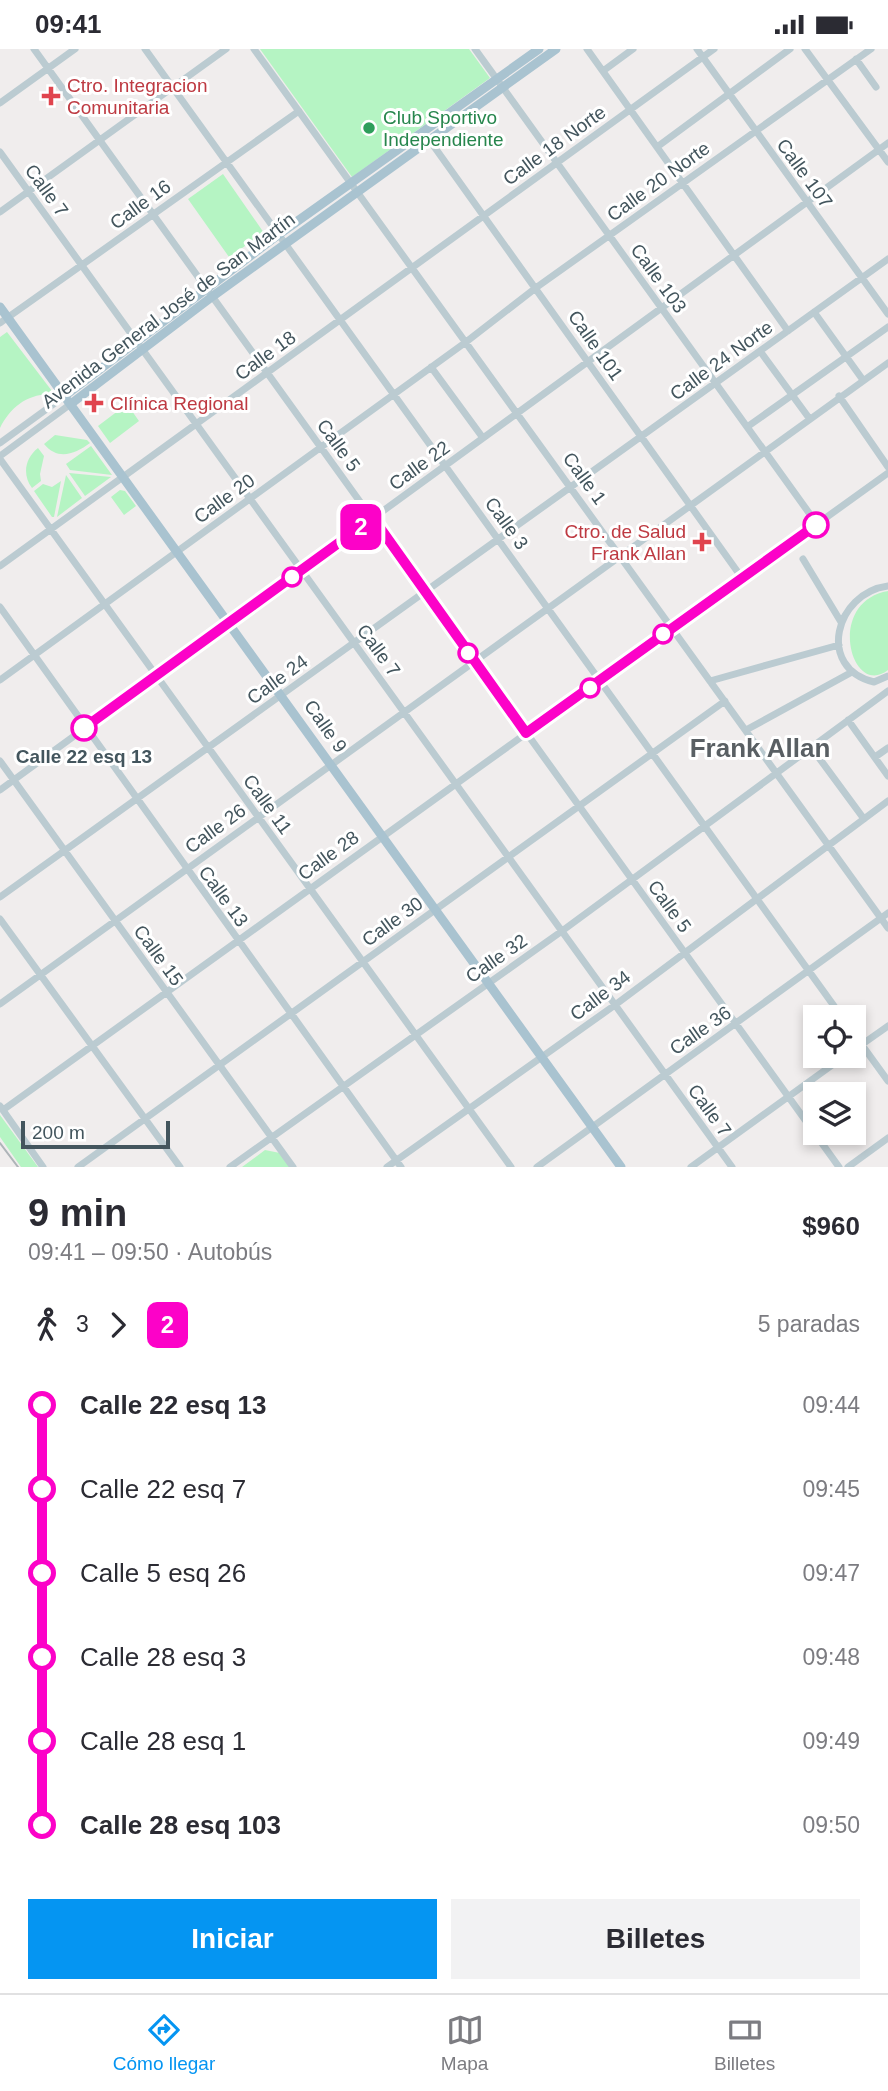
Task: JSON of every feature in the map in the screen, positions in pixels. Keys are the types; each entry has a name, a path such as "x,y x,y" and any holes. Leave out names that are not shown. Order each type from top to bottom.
{"main road":[{"path":"426,136 499,83 539,49"},
{"path":"499,83 556,49"},
{"name":"Avenida General José de San Martín","path":"69,399 142,350 278,235 349,183 426,136"},
{"name":"Avenida General José de San Martín","path":"69,399 136,341 284,244 356,192 426,136"},
{"name":"Calle 9","path":"0,307 4,321 69,399 621,1167"}],"street":[{"name":"Calle 5","path":"34,49 839,1167"},
{"path":"0,103 75,49"},
{"name":"Calle 3","path":"145,49 833,1005"},
{"path":"0,212 226,49"},
{"name":"Calle 1","path":"254,49 572,486 828,845 885,916 888,928"},
{"name":"Calle 103","path":"475,49 817,524"},
{"path":"587,49 788,331"},
{"path":"603,71 633,49"},
{"name":"Calle 107","path":"697,49 888,314"},
{"name":"Calle 18 Norte","path":"412,268 714,49"},
{"path":"657,146 790,49"},
{"path":"805,49 888,162"},
{"name":"Calle 20 Norte","path":"466,342 537,287 871,49"},
{"path":"856,59 876,87"},
{"name":"Calle 16","path":"4,321 299,111"},
{"name":"Calle 101","path":"426,136 537,287 742,578"},
{"name":"Calle 22","path":"0,790 888,143"},
{"name":"Calle 7","path":"0,152 732,1167"},
{"name":"Calle 24 Norte","path":"572,486 888,259"},
{"name":"Calle 18","path":"0,565 412,268"},
{"path":"814,312 863,380"},
{"path":"747,427 888,327"},
{"name":"Calle 20","path":"0,680 466,342"},
{"path":"760,351 808,418"},
{"name":"Calle 26","path":"0,1004 808,418 888,363"},
{"path":"431,367 483,438"},
{"path":"839,396 888,467"},
{"name":"Avenida General José de San Martín","path":"0,443 69,399"},
{"name":"Avenida General José de San Martín","path":"0,457 69,399"},
{"name":"Calle 11","path":"0,457 511,1167"},
{"name":"Calle 28","path":"1,1108 93,1045 888,473"},
{"name":"Calle 24","path":"0,897 572,486"},
{"path":"803,559 841,622"},
{"path":"888,586 875,587 859,596 841,622 839,645 852,672 874,682 888,676"},
{"name":"Calle 13","path":"0,607 135,800 398,1164"},
{"path":"710,681 839,645"},
{"path":"746,730 852,672"},
{"name":"Calle 32","path":"230,1167 562,931 888,691"},
{"name":"Calle 30","path":"78,1167 725,701"},
{"path":"848,720 888,776"},
{"path":"811,747 864,819"},
{"path":"875,757 888,748"},
{"name":"Calle 15","path":"0,761 293,1167"},
{"name":"Calle 34","path":"387,1167 398,1164 888,801"},
{"name":"Calle 36","path":"537,1167 885,916"},
{"path":"0,919 180,1167"},
{"path":"866,1042 888,1026"},
{"path":"866,1051 888,1081"},
{"path":"691,1167 828,1068"},
{"path":"1,1108 43,1167"},
{"path":"848,1167 888,1138"}],"green space":[{"name":"Club Sportivo Independiente","path":"260,49 469,49 490,78 352,177"},
{"path":"223,174 264,233 229,257 188,199"},
{"path":"7,332 55,395 37,396 22,402 4,420 0,428 0,337"},
{"path":"127,404 139,421 110,443 98,426"},
{"path":"55,435 87,440 90,443 73,453 55,453 44,444"},
{"path":"91,446 112,475 70,470 66,464"},
{"path":"38,448 44,456 41,481 32,488 26,467"},
{"path":"69,473 111,477 85,496"},
{"path":"66,475 82,498 57,517"},
{"path":"61,481 52,517 34,491 43,484 52,487"},
{"path":"120,490 125,491 136,506 124,515 111,497"},
{"path":"888,591 888,670 875,675 864,671 855,661 850,645 851,628 856,612 868,599"},
{"path":"0,1115 38,1167 21,1167 0,1137"},
{"path":"265,1150 280,1153 290,1167 242,1167"}],"railway":[{"path":"0,1143 18,1167"}],"bus line":[{"name":"2","path":"84,728 373,518 526,733 816,525"}],"place":[{"name":"Ctro. Integracion Comunitaria","path":"51,96"},
{"name":"Club Sportivo Independiente","path":"369,128"},
{"name":"Clínica Regional","path":"94,403"},
{"name":"Ctro. de Salud Frank Allan","path":"702,542"},
{"name":"Calle 22 esq 13","path":"84,728"}],"district":[{"name":"Frank Allan","path":"760,748"}]}
